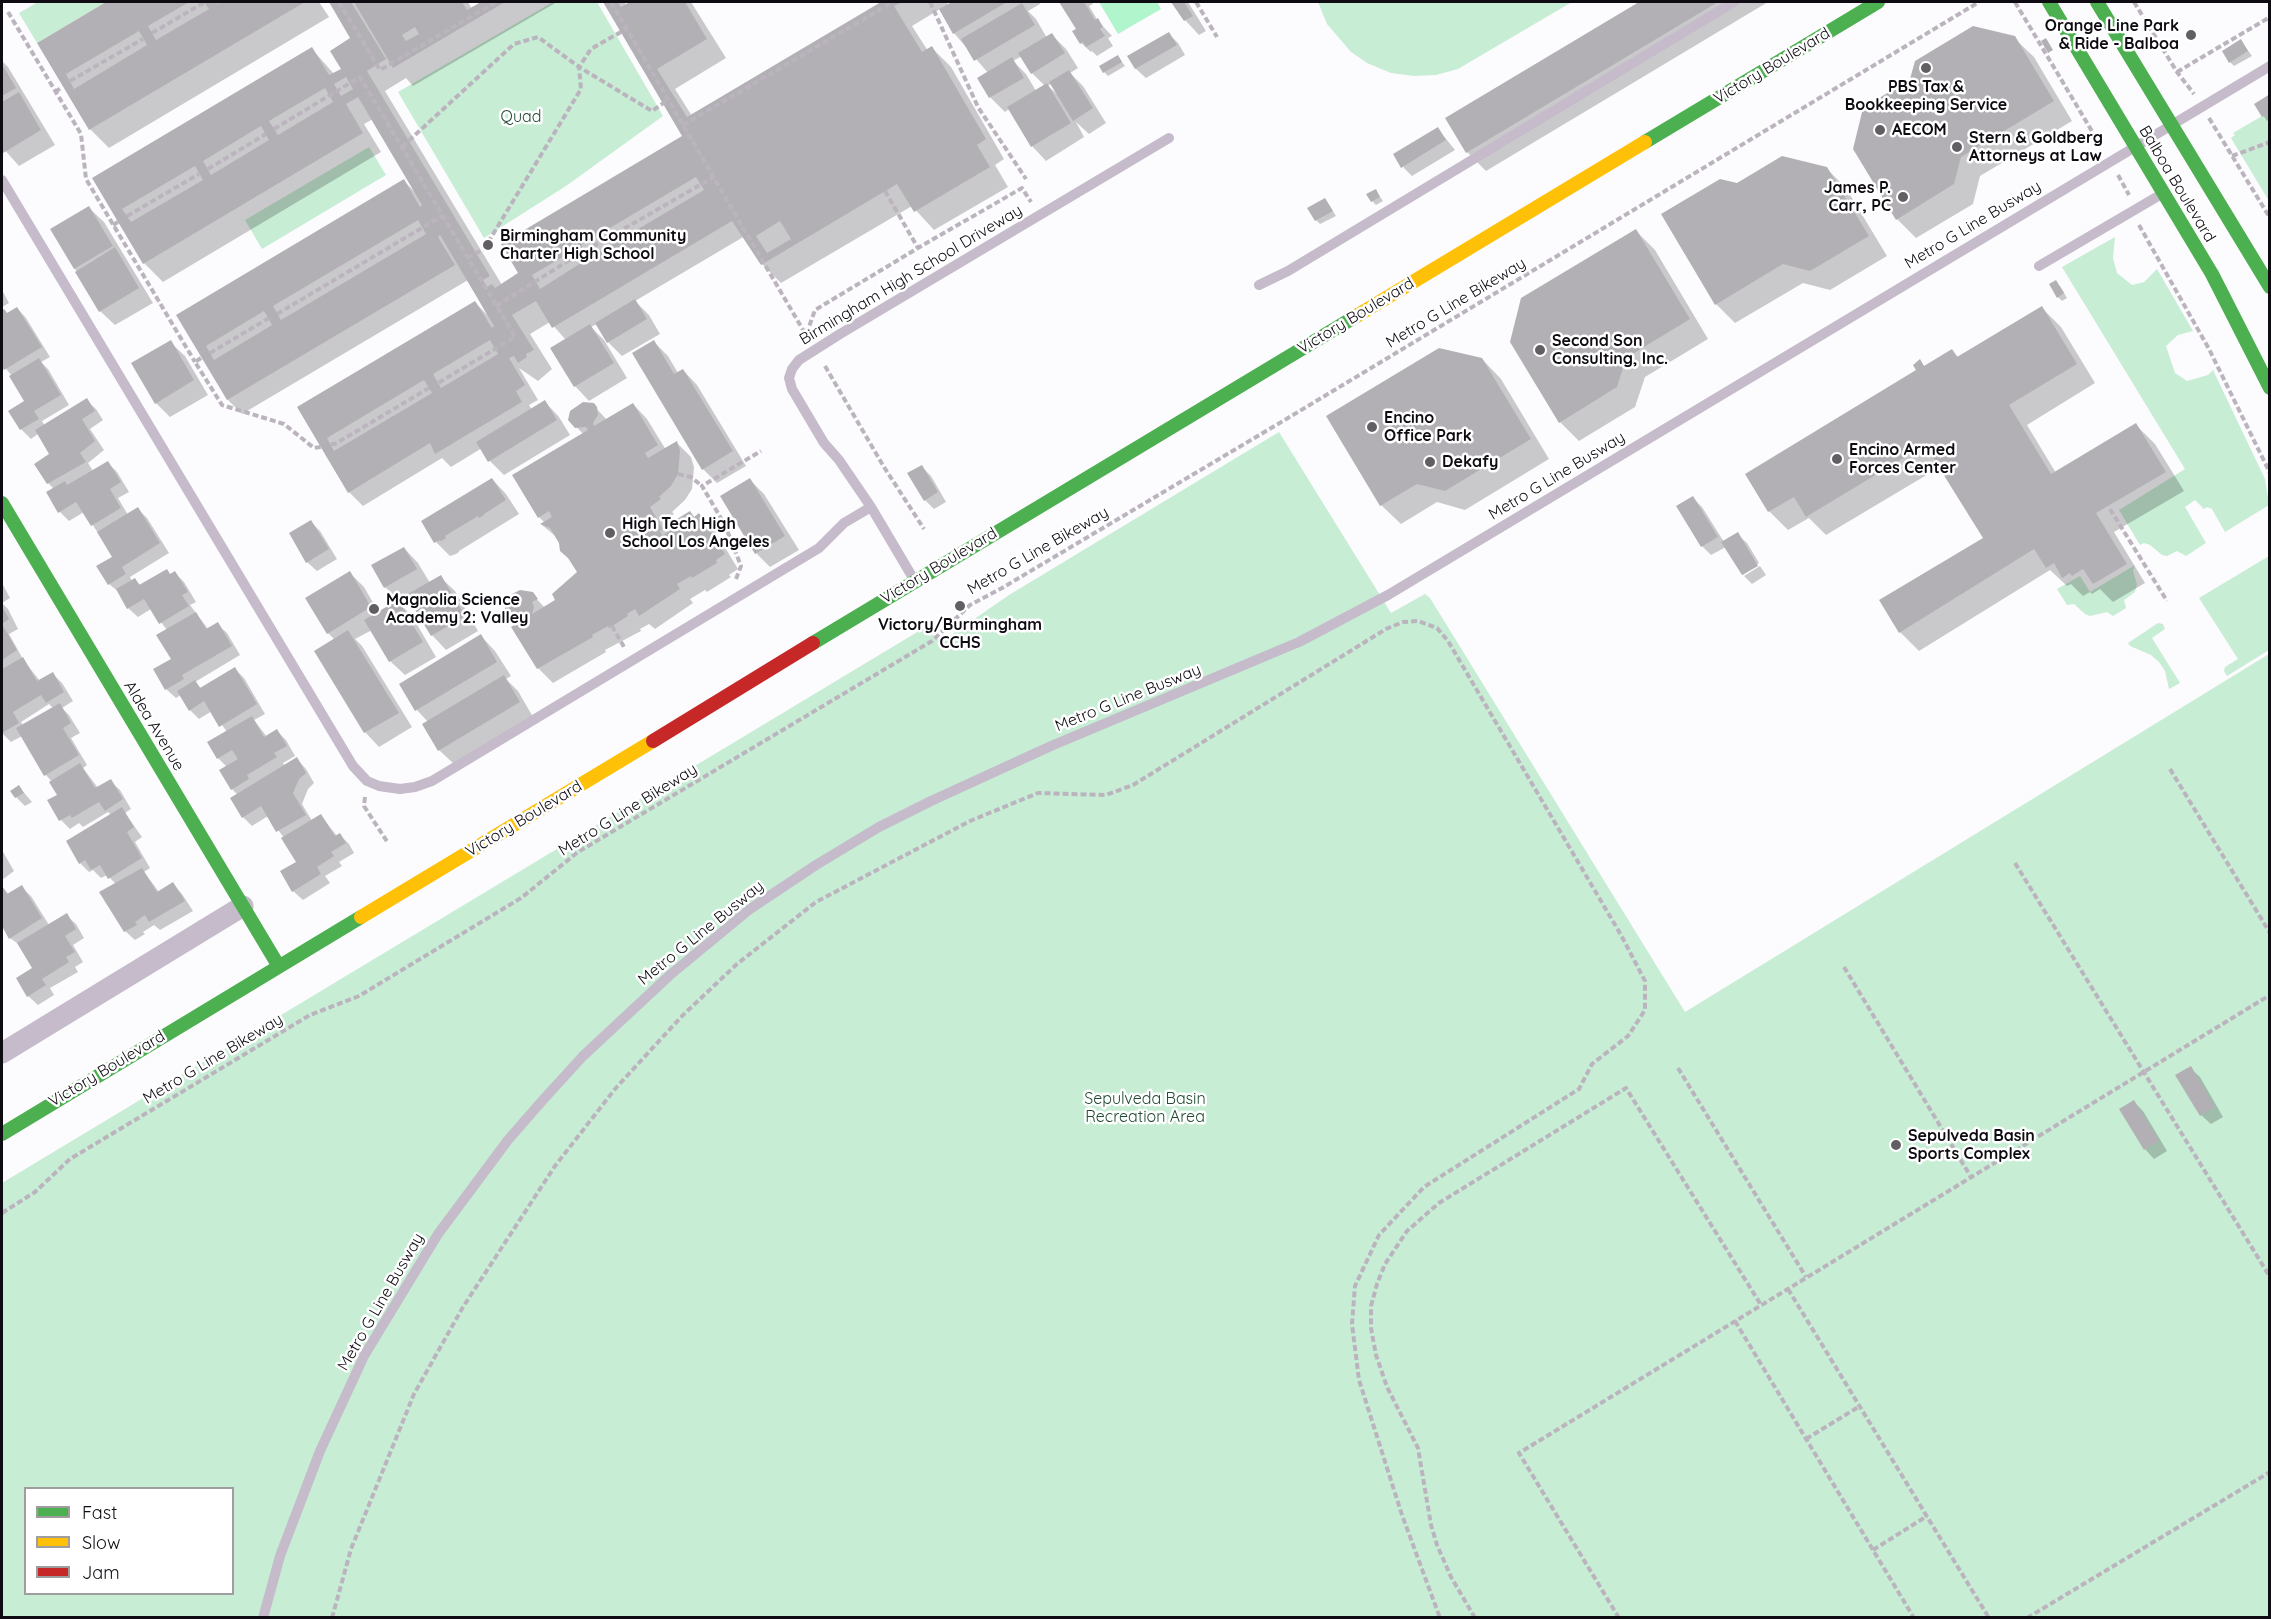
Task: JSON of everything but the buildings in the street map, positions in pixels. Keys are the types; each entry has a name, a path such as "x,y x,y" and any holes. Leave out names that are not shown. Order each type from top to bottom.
{"main road":[{"name":"Victory Boulevard","path":"2,1134 278,965 678,726 915,580 1878,2"},
{"name":"Balboa Boulevard","path":"2049,2 2212,274 2270,388"},
{"name":"Balboa Boulevard","path":"2097,2 2270,287"},
{"name":"Aldea Avenue","path":"2,503 278,965"}],"street":[{"path":"3,1048 243,906"}],"lane":[{"path":"1259,285 1288,271 1734,2"},
{"name":"Metro G Line Busway","path":"263,1617 280,1556 320,1451 364,1356 438,1234 508,1140 584,1056 670,975 750,909 852,843 931,801 1051,746 1279,652 1379,600 2270,66"},
{"name":"Birmingham High School Driveway","path":"915,580 871,507 839,459 824,443 792,389 789,378 792,369 799,360 814,350 1169,138"},
{"path":"2,180 353,766 367,781 379,786 399,789 415,787 432,781 819,548 844,524 871,507"},
{"path":"2039,266 2163,193"}],"path":[{"path":"152,33 205,2"},
{"path":"339,2 380,70 496,2"},
{"path":"611,2 806,336 815,310 1022,188 1040,216"},
{"path":"683,125 893,2"},
{"path":"930,2 978,107 1026,178"},
{"path":"1196,2 1217,37"},
{"name":"Metro G Line Bikeway","path":"2,1213 35,1192 70,1159 310,1015 353,999 369,990 521,898 578,852 932,641 970,605 1278,424 1979,2"},
{"path":"2015,2 2103,150"},
{"path":"2134,2 2177,72 2189,87"},
{"path":"8,12 81,134 86,179 222,405 284,424 314,448 321,447"},
{"path":"2177,72 2270,17"},
{"path":"468,258 484,249 581,89 579,67 591,49 626,29"},
{"path":"402,148 514,44 538,37 579,67 652,111 668,100"},
{"path":"70,81 143,39"},
{"path":"274,129 360,77 515,337 438,383"},
{"path":"55,92 62,87"},
{"path":"2214,126 2270,218"},
{"path":"208,169 266,134"},
{"path":"2232,156 2270,142"},
{"path":"2117,173 2132,200 2137,221 2210,349 2270,473"},
{"path":"127,216 199,174"},
{"path":"585,251 714,177"},
{"path":"885,191 918,248"},
{"path":"277,314 442,216"},
{"path":"113,225 118,222"},
{"path":"496,306 576,255"},
{"path":"210,353 269,318"},
{"path":"195,362 201,358"},
{"path":"825,366 884,467 924,529"},
{"path":"330,444 335,444 429,388"},
{"path":"702,486 761,451"},
{"path":"678,474 691,477 702,486 725,525 741,566 735,583"},
{"path":"2110,509 2167,601"},
{"path":"332,1617 351,1549 414,1394 463,1307 555,1166 615,1089 682,1017 737,964 816,902 970,820 1038,793 1106,795 1132,785 1386,629 1403,622 1418,621 1437,628 1448,641 1621,935 1645,981 1645,1010 1628,1036 1592,1064 1579,1089 1424,1187 1379,1235 1355,1286 1352,1324 1359,1380 1402,1515 1440,1617"},
{"path":"612,626 625,648"},
{"path":"2170,769 2270,933"},
{"path":"367,781 364,806 387,843"},
{"path":"2015,863 2270,1277"},
{"path":"1844,967 1971,1177"},
{"path":"1619,1617 1519,1452 2270,995"},
{"path":"1678,1068 1806,1277"},
{"path":"1475,1617 1451,1577 1437,1545 1431,1525 1418,1448 1387,1387 1376,1355 1371,1328 1371,1306 1377,1284 1385,1264 1407,1232 1439,1203 1626,1088 1761,1305"},
{"path":"1788,1289 1989,1617"},
{"path":"1735,1321 1914,1617"},
{"path":"1806,1439 1860,1406"},
{"path":"2027,1617 2270,1472"},
{"path":"1873,1550 1927,1516"}],"green space":[{"path":"38,2 106,2 37,43 19,13"},
{"name":"Quad","path":"553,2 597,2 663,116 566,186 484,238 398,92"},
{"path":"1318,2 1572,2 1458,69 1436,75 1414,76 1391,73 1367,63 1351,52 1327,24"},
{"path":"2269,112 2269,201 2231,138 2235,135 2233,133"},
{"path":"369,147 386,175 262,249 245,220"},
{"path":"2115,237 2113,258 2117,273 2132,285 2144,282 2157,269 2193,331 2178,335 2166,346 2175,373 2187,381 2208,375 2213,370 2265,479 2269,505 2225,532 2212,509 2207,507 2204,509 2195,500 2185,507 2206,543 2186,556 2177,551 2167,556 2162,555 2150,545 2144,543 2140,545 2119,510 2185,469 2062,267"},
{"name":"Sepulveda Basin Recreation Area","path":"1279,432 1391,613 1425,594 1430,598 1685,1012 2269,654 2269,1617 2,1618 2,1183 924,628 941,642 1009,595"},
{"path":"2269,556 2269,650 2227,676 2224,671 2225,667 2238,659 2199,598"},
{"path":"2135,565 2133,571 2137,584 2135,592 2124,600 2126,608 2113,616 2107,612 2090,616 2085,614 2074,604 2067,605 2057,589 2080,576 2090,592"},
{"path":"2158,623 2163,624 2165,629 2152,638 2180,683 2169,689 2165,671 2159,662 2128,643"}],"shaded area":[{"path":"1099,2 1157,2 1161,9 1118,34"}],"traffic: fast":[{"path":"1645,142 1878,2"},
{"path":"2049,2 2212,274 2270,388"},
{"path":"2097,2 2270,287"},
{"path":"813,643 1358,315"},
{"path":"2,503 278,965"},
{"path":"2,1134 361,917"}],"traffic: slow":[{"path":"1358,315 1645,142"},
{"path":"361,917 653,741"}],"traffic: jam":[{"path":"653,741 813,643"}],"place":[{"name":"Orange Line Park & Ride - Balboa","path":"2191,35"},
{"name":"PBS Tax & Bookkeeping Service","path":"1926,68"},
{"name":"AECOM","path":"1880,130"},
{"name":"Stern & Goldberg Attorneys at Law","path":"1957,147"},
{"name":"James P. Carr, PC","path":"1903,197"},
{"name":"Birmingham Community Charter High School","path":"488,245"},
{"name":"Second Son Consulting, Inc.","path":"1540,350"},
{"name":"Encino Office Park","path":"1372,427"},
{"name":"Encino Armed Forces Center","path":"1837,459"},
{"name":"Dekafy","path":"1430,462"},
{"name":"High Tech High School Los Angeles","path":"610,533"},
{"name":"Victory/Burmingham CCHS","path":"960,606"},
{"name":"Magnolia Science Academy 2: Valley","path":"374,609"},
{"name":"Sepulveda Basin Sports Complex","path":"1896,1145"}]}
